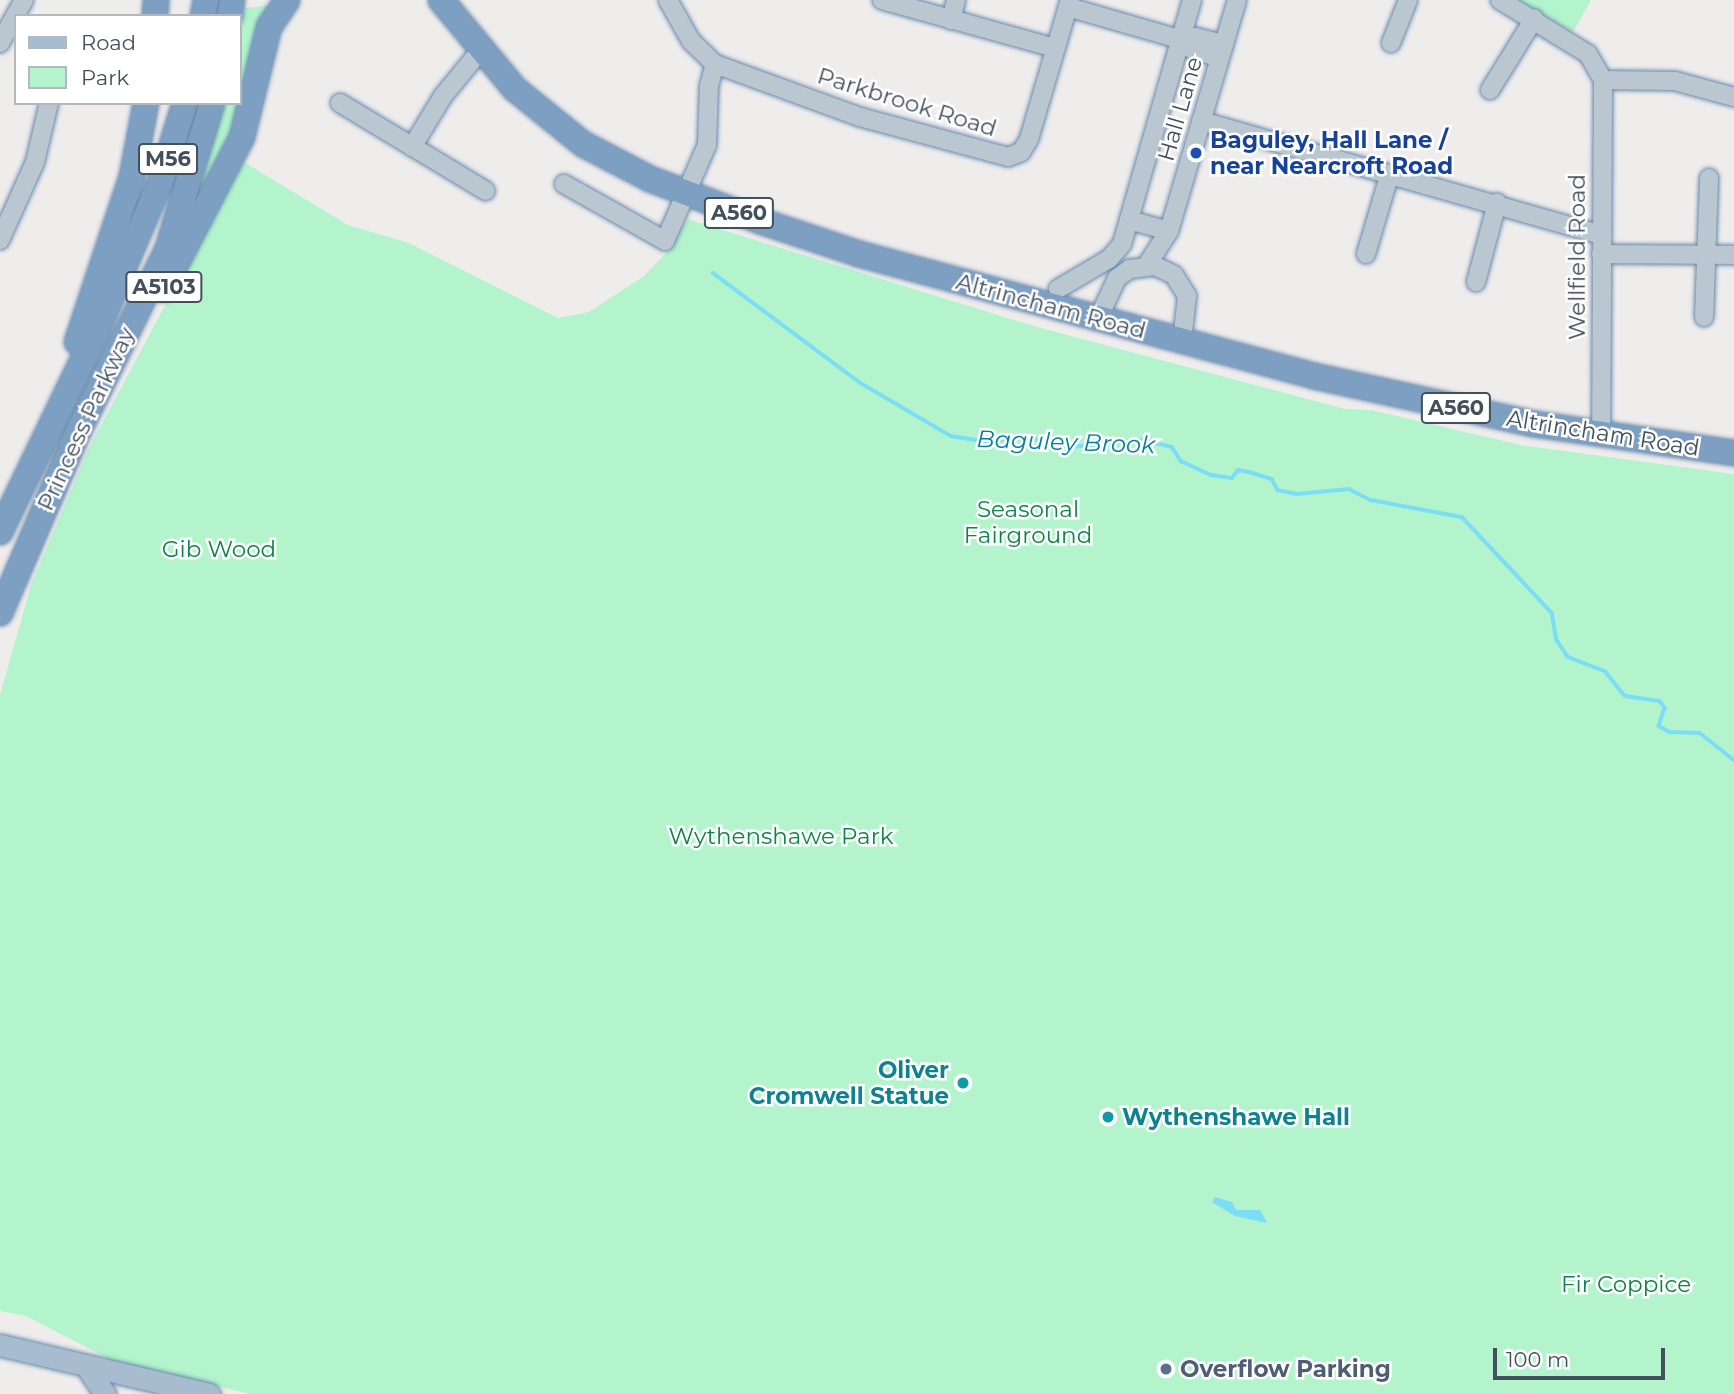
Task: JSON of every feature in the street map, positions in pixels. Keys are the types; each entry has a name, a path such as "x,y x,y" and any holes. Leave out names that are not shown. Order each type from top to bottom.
{"highway":[{"name":"A5103","path":"78,432 215,195 252,107 269,27 287,0"},
{"name":"Altrincham Road","path":"441,0 480,51 550,121 583,144 688,194 859,254 1182,341 1426,401 1601,435 1734,453"},
{"name":"A5103","path":"53,420 132,177 146,105"},
{"name":"Princess Parkway","path":"0,532 148,213 184,105"},
{"name":"Princess Parkway","path":"0,613 78,432 168,248 189,187 211,105"}],"main road":[{"path":"6,1342 86,1366 209,1394"},
{"path":"86,1366 105,1394"}],"street":[{"path":"564,184 666,241 688,194 706,145 709,86 715,64 697,50 668,0"},
{"path":"882,0 1055,48"},
{"path":"951,20 956,0"},
{"path":"1058,289 1115,255 1129,220 1184,40 1192,0"},
{"name":"Hall Lane","path":"1168,271 1168,234 1237,0"},
{"path":"1391,43 1408,0"},
{"path":"1500,0 1588,54 1603,80 1675,81 1734,97"},
{"path":"1069,4 1184,40 1195,37 1222,51"},
{"name":"Parkbrook Road","path":"715,64 860,117 1008,157 1027,144 1069,4"},
{"path":"1490,90 1534,19"},
{"path":"0,43 14,20"},
{"path":"412,147 443,96 480,51"},
{"name":"Wellfield Road","path":"1601,435 1603,80"},
{"path":"340,103 486,191"},
{"path":"0,240 35,162 49,105"},
{"path":"1201,121 1497,203 1601,235"},
{"path":"1366,254 1390,173"},
{"path":"1704,317 1709,178"},
{"path":"1476,282 1497,203"},
{"path":"1129,220 1168,234"},
{"name":"Hall Lane","path":"1098,319 1117,278 1147,265 1168,234"},
{"path":"1601,254 1734,255"},
{"path":"1147,265 1168,271 1187,296 1182,341"}],"green space":[{"path":"1518,0 1591,0 1573,32"},
{"path":"273,5 247,98 178,245 224,105 242,105 242,25 245,8"},
{"name":"Wythenshawe Park","path":"242,161 348,225 409,243 558,318 589,312 644,276 670,249 687,219 1037,327 1345,409 1371,410 1521,445 1734,474 1734,1394 250,1394 113,1361 26,1316 0,1311 0,695 31,585 89,448"}],"water":[{"path":"1215,1197 1232,1202 1236,1210 1260,1210 1267,1223 1235,1216 1212,1202"}],"waterway":[{"name":"Baguley Brook","path":"713,273 859,382 951,436 984,441 1028,438 1070,447 1142,440 1172,447 1181,461 1211,475 1232,478 1238,470 1272,479 1278,490 1297,494 1349,489 1371,500 1462,517 1552,613 1557,640 1568,657 1605,671 1625,696 1660,701 1665,708 1659,726 1670,732 1700,733 1734,760"}],"place":[{"name":"Baguley, Hall Lane / near Nearcroft Road","path":"1196,153"},
{"name":"Oliver Cromwell Statue","path":"963,1083"},
{"name":"Wythenshawe Hall","path":"1108,1117"},
{"name":"Overflow Parking","path":"1166,1369"}],"park label":[{"name":"Seasonal Fairground","path":"1028,522"},
{"name":"Gib Wood","path":"219,549"},
{"name":"Fir Coppice","path":"1626,1284"}]}
